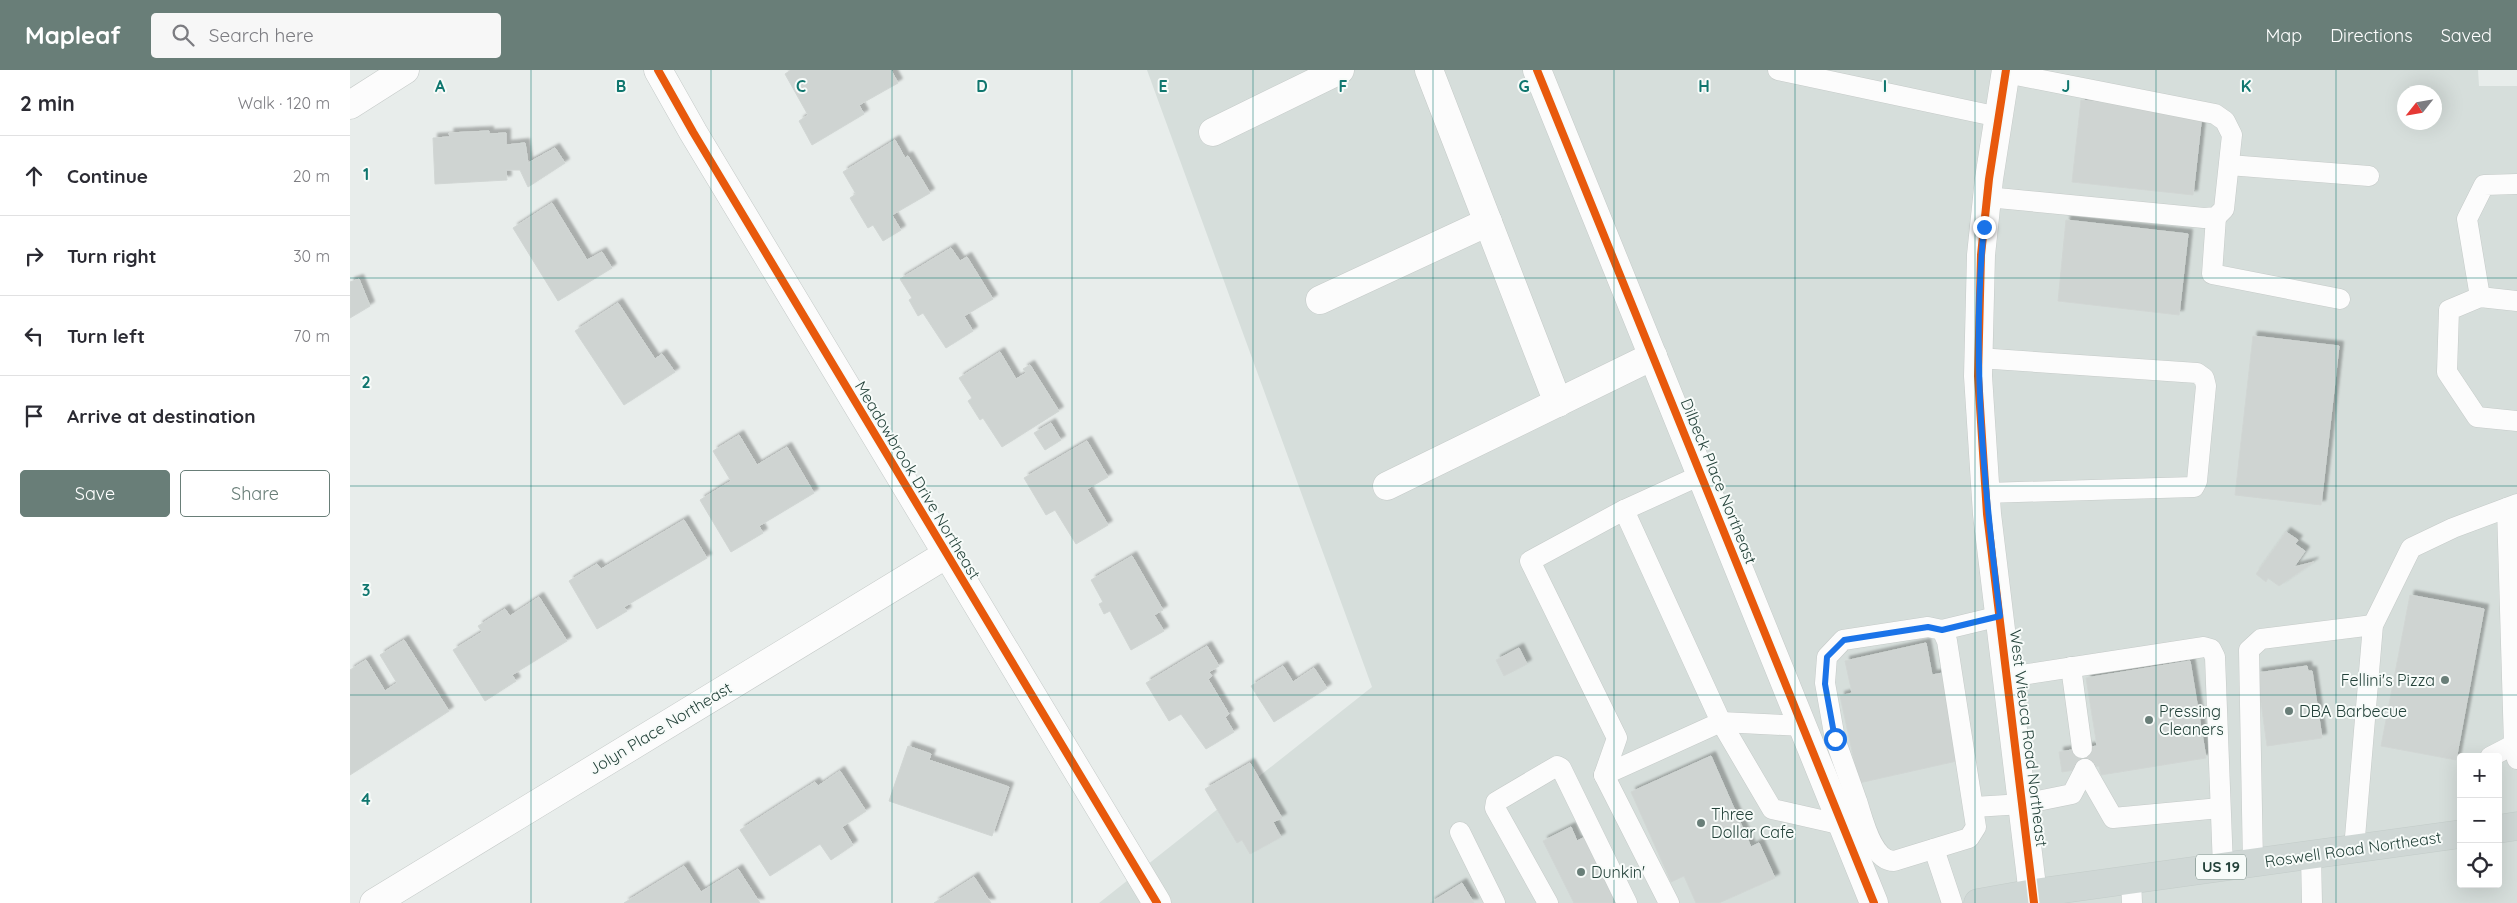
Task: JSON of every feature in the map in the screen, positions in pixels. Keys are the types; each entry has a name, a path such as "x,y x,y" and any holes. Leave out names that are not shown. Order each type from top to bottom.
{"main road":[{"path":"2502,828 2517,826"},
{"name":"Roswell Road Northeast","path":"1978,903 2132,892 2223,867 2457,835"}],"street":[{"path":"350,105 405,70"},
{"name":"Meadowbrook Drive Northeast","path":"658,70 693,132 1157,903"},
{"path":"1213,132 1340,70"},
{"path":"1429,70 1558,403"},
{"name":"Dilbeck Place Northeast","path":"1537,70 1803,726 1845,812 1874,903"},
{"name":"West Wieuca Road Northeast","path":"2006,71 1987,197 1981,255 1978,358 1986,493 2034,898"},
{"path":"1320,300 1488,222"},
{"path":"1387,486 1653,356"},
{"name":"Jolyn Place Northeast","path":"374,903 947,554"}],"lane":[{"path":"1778,70 1999,117"},
{"path":"2006,71 2215,114 2225,121 2232,135 2224,209 2216,217 2212,274 2340,299"},
{"path":"2229,165 2369,176"},
{"path":"2480,297 2467,219 2484,185 2517,184"},
{"path":"1987,197 2216,217"},
{"path":"2517,301 2480,297 2448,310 2447,372 2477,417 2517,421"},
{"path":"1978,358 2197,373 2204,378 2206,386 2197,482 2194,487 1986,493"},
{"path":"1670,903 1604,775 1617,738 1530,562 1624,510 1701,475"},
{"path":"2354,849 2373,625 2411,548 2453,528 2512,506 2516,749 2502,753"},
{"path":"1624,510 1721,722 1772,809 1845,812"},
{"path":"1942,630 1948,642 1976,827 1969,838 1894,861 1886,861 1877,854 1845,812 1825,684 1827,657 1844,640 1928,627 1942,630 2000,616"},
{"path":"2253,863 2249,650 2261,639 2373,625"},
{"path":"2008,677 2204,647 2211,649 2215,657 2223,867"},
{"path":"2071,667 2082,748"},
{"path":"1604,775 1721,722 1803,726"},
{"path":"1548,903 1495,808 1496,802 1557,766 1561,768 1627,903"},
{"path":"1974,807 2023,804 2072,794 2085,769 2113,818 2220,808"},
{"path":"1460,832 1495,903"},
{"path":"1934,849 1952,903"},
{"path":"2311,855 2312,903"}],"shaded area":[{"path":"1147,70 2478,70 2479,86 2517,86 2517,903 1099,903 1372,687"}],"building":[{"path":"791,70 891,70 898,83 859,105 864,114 812,145 799,121 808,115 785,74"},
{"path":"2081,100 2202,114 2193,195 2072,182"},
{"path":"489,131 489,134 506,133 506,145 525,143 528,163 555,148 565,163 528,187 520,170 506,170 507,180 435,184 433,138 450,137 449,133"},
{"path":"895,140 905,158 908,156 930,193 892,215 901,230 883,241 873,225 868,228 850,198 856,194 843,172"},
{"path":"552,203 587,260 602,252 612,268 558,301 513,228"},
{"path":"2066,220 2188,234 2179,315 2058,301"},
{"path":"951,248 960,261 967,257 993,299 964,316 973,331 946,348 923,313 918,316 909,300 912,298 900,279"},
{"path":"359,279 370,306 350,318 350,282"},
{"path":"618,303 655,359 662,354 675,372 624,405 575,331"},
{"path":"2253,336 2339,346 2321,505 2235,495"},
{"path":"1000,352 1016,379 1026,373 1023,369 1030,365 1059,411 1002,447 983,418 980,420 968,401 972,398 959,378"},
{"path":"1051,423 1061,440 1045,450 1034,433"},
{"path":"739,435 757,465 787,447 814,493 759,526 763,533 731,552 700,500 731,481 713,451"},
{"path":"1087,441 1108,477 1087,489 1108,525 1076,544 1055,510 1046,515 1024,478"},
{"path":"684,520 707,558 624,607 627,611 597,629 569,581 597,564 601,569"},
{"path":"2286,532 2298,540 2295,544 2305,551 2294,567 2314,562 2279,586 2268,578 2266,582 2256,574"},
{"path":"1132,556 1163,610 1154,615 1164,631 1131,650 1110,611 1104,614 1099,604 1103,602 1091,580"},
{"path":"2410,595 2484,609 2456,760 2381,746"},
{"path":"539,597 567,641 512,675 516,681 485,701 453,650 482,632 478,626 505,609 510,616"},
{"path":"404,640 449,711 350,775 350,670 366,660 385,691 397,683 380,655"},
{"path":"1926,643 1932,675 1943,673 1957,761 1859,783 1840,696 1852,693 1845,661"},
{"path":"1207,646 1219,666 1209,672 1212,676 1208,679 1229,714 1225,717 1234,732 1206,749 1181,714 1169,721 1146,683"},
{"path":"1519,648 1527,664 1504,676 1496,660"},
{"path":"2190,661 2206,758 2101,775 2099,766 2062,772 2059,752 2097,746 2086,678"},
{"path":"1283,666 1293,682 1314,668 1327,688 1274,722 1251,686"},
{"path":"2307,666 2308,671 2312,671 2322,738 2267,746 2257,673"},
{"path":"908,746 931,754 929,760 1009,787 992,836 889,801"},
{"path":"1711,756 1751,847 1759,843 1775,878 1719,903 1696,903 1684,876 1671,882 1631,792"},
{"path":"1250,763 1282,818 1273,822 1281,837 1250,854 1242,840 1237,843 1205,789"},
{"path":"840,771 866,811 842,827 853,845 831,860 820,844 770,876 740,830 815,782 818,786"},
{"name":"Dunkin'","path":"1571,827 1577,841 1585,837 1618,903 1574,903 1543,841"},
{"path":"684,866 701,892 738,869 760,903 624,903"},
{"path":"974,877 991,903 934,903"},
{"path":"1462,883 1474,903 1430,903"}],"cycle path":[{"path":"658,70 693,132 1157,903"},
{"path":"1537,70 1874,903"},
{"path":"2006,70 1989,179 1981,255 1978,376 1987,514 2034,903"}],"place":[{"name":"Fellini's Pizza","path":"2445,680"},
{"name":"DBA Barbecue","path":"2289,711"},
{"name":"Pressing Cleaners","path":"2149,720"},
{"name":"Three Dollar Cafe","path":"1701,823"},
{"name":"Dunkin'","path":"1581,872"}],"route":[{"path":"1835,739 1825,684 1827,657 1844,640 1928,627 1942,630 2000,616 1987,514 1978,376 1981,255 1984,227"}]}
